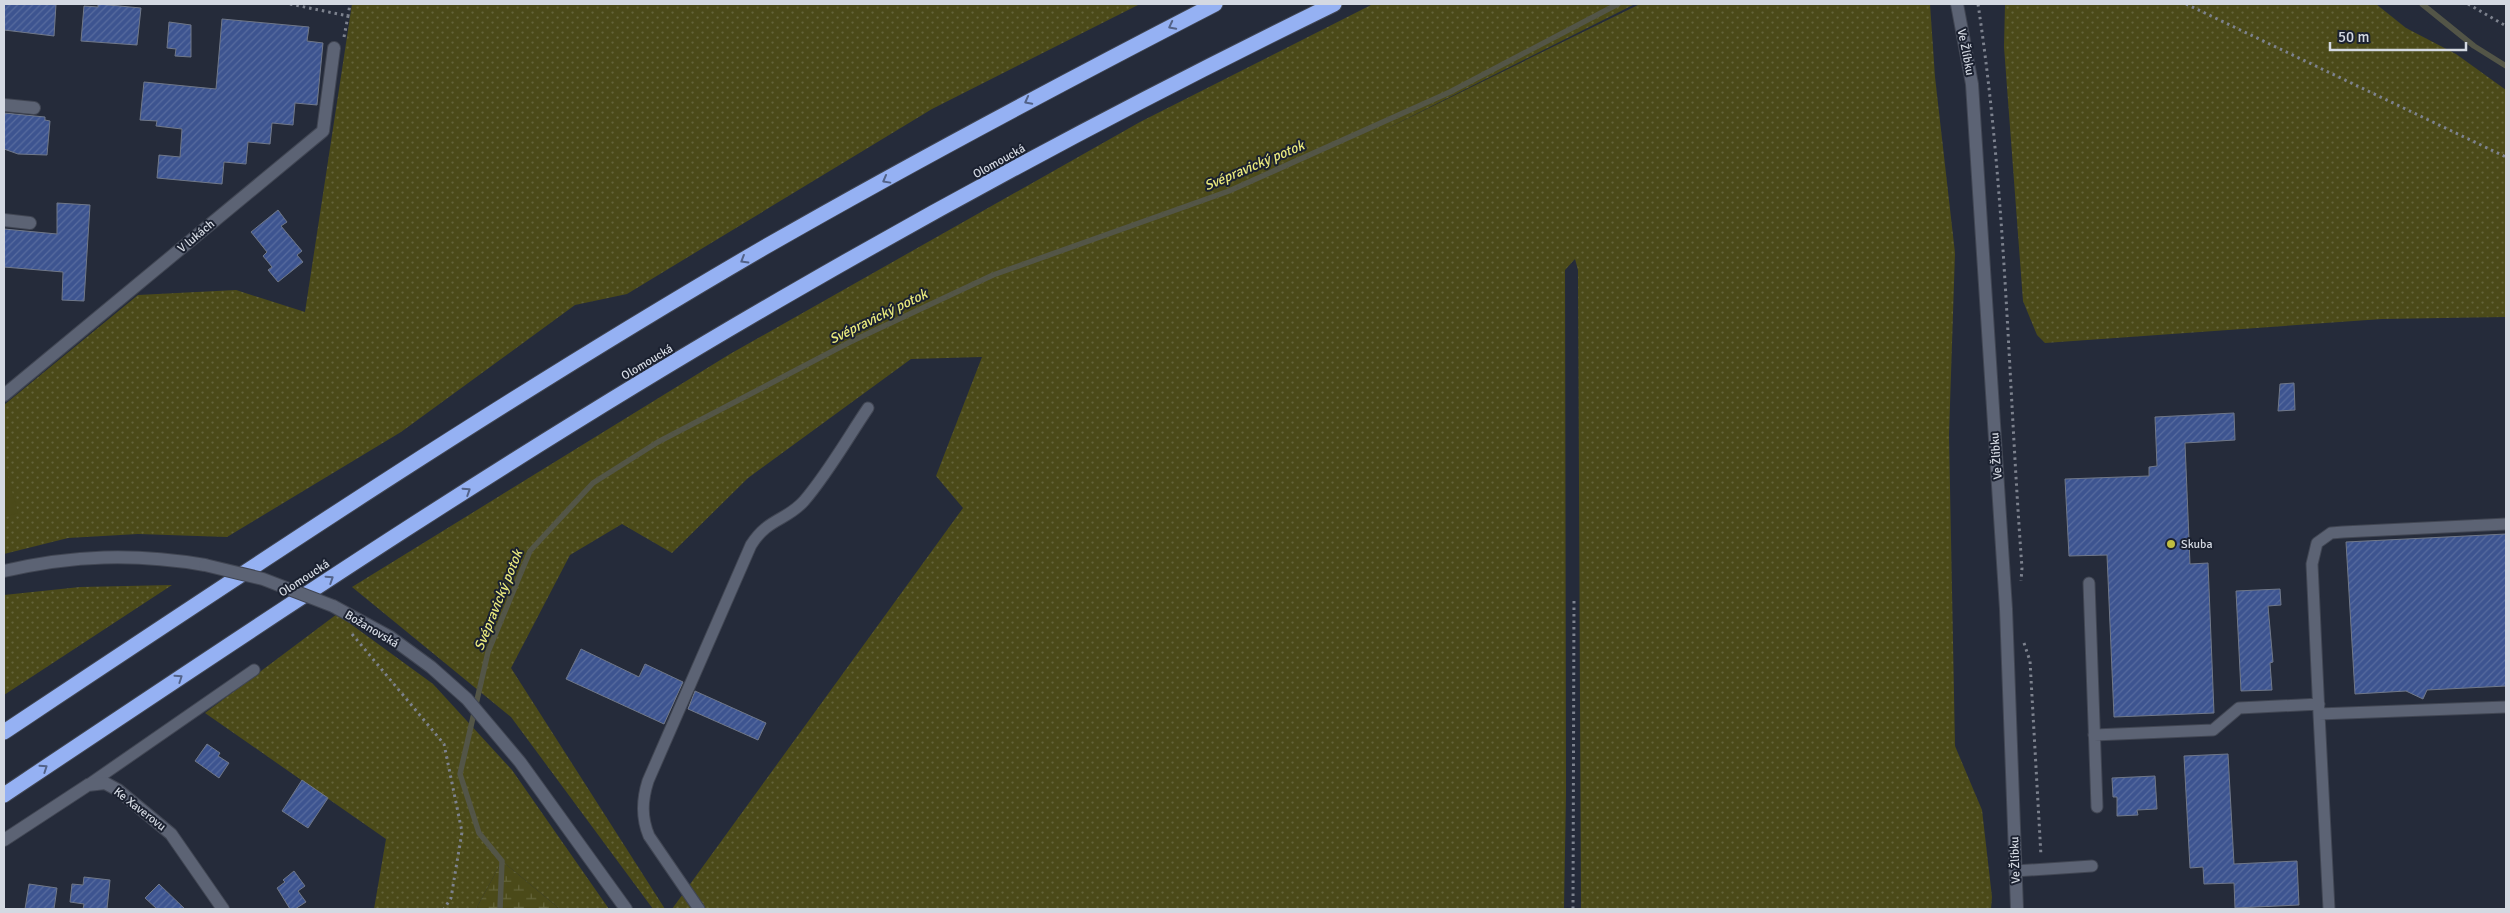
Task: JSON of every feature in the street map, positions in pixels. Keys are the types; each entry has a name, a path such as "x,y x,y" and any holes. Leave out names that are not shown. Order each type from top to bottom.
{"highway":[{"path":"4,732 369,490 765,247 1028,100 1216,4"},
{"name":"Olomoucká","path":"4,795 232,642 542,443 798,289 1058,145 1334,4"}],"street":[{"name":"Ve Žlíbku","path":"1957,4 1972,84 2006,609 2016,909"},
{"name":"V lukách","path":"4,395 323,131 334,48"},
{"path":"4,105 34,108"},
{"path":"4,220 30,223"},
{"name":"Božanovská","path":"4,571 36,564 87,557 135,557 205,565 262,579 338,609 390,637 431,667 481,714 520,762 626,909"},
{"name":"Ke Xaverovu","path":"88,785 105,783 118,790 171,834 223,909"},
{"path":"4,840 88,785"}],"lane":[{"path":"698,909 649,836 645,826 643,804 648,781 751,545 766,526 786,515 803,502 868,408"},
{"path":"2329,909 2312,564 2317,543 2332,533 2506,524"},
{"path":"2088,584 2097,807"},
{"path":"88,785 254,670"},
{"path":"2094,735 2213,730 2239,708 2506,707"},
{"path":"2015,870 2092,866"}],"path":[{"path":"290,4 348,16"},
{"path":"334,48 343,43 350,4"},
{"path":"1978,4 1990,78 1997,164 2022,568 2020,586"},
{"path":"2186,4 2506,157"},
{"path":"2468,4 2506,26"},
{"path":"1573,909 1574,597"},
{"path":"338,609 352,636 444,744 462,832 451,898 444,909"},
{"path":"2023,642 2030,661 2041,869"}],"green space":[{"path":"352,4 1140,4 932,109 627,294 575,305 401,432 227,537 138,534 68,538 4,554 4,405 138,295 236,290 305,312"},
{"path":"1373,4 1635,4 1376,134 1640,4 1930,4 1935,77 1955,253 1949,435 1955,746 1982,810 1992,897 1991,909 1581,909 1578,270 1575,259 1565,270 1566,793 1564,909 672,909 963,508 936,476 982,357 911,359 748,478 672,553 622,524 570,555 511,668 665,909 653,909 511,717 352,587 730,354 1140,122"},
{"path":"2005,4 2376,4 2406,28 2456,54 2506,90 2506,317 2382,319 2045,343 2037,335 2023,301 2004,47"},
{"path":"7,472 18,513 4,517 4,473"},
{"path":"172,585 4,695 4,595 80,587"},
{"path":"337,614 433,684 512,770 609,909 560,909 502,861 476,909 374,909 386,839 205,713"},
{"path":"502,861 560,909 476,909"}],"building":[{"path":"4,4 56,4 54,36 4,30"},
{"path":"98,4 141,8 137,45 81,41 84,6 98,7"},
{"path":"222,19 309,27 307,41 323,43 317,105 295,103 293,125 272,123 270,144 248,142 246,164 224,162 222,184 157,178 159,155 180,157 182,129 156,126 157,121 140,120 144,82 216,89"},
{"path":"169,22 191,25 191,57 175,56 176,49 167,48"},
{"path":"4,113 45,117 45,120 50,121 47,155 18,154 4,149"},
{"path":"57,203 90,205 84,301 62,300 63,272 4,267 4,229 57,234"},
{"path":"278,210 287,222 281,226 302,251 297,255 303,262 278,282 268,270 272,267 263,256 267,252 251,232"},
{"path":"2294,383 2295,410 2278,411 2280,384"},
{"path":"2234,413 2235,440 2185,443 2190,564 2208,563 2214,713 2114,717 2107,555 2069,556 2065,479 2149,476 2149,467 2157,466 2155,417"},
{"path":"2506,534 2506,686 2427,690 2423,699 2406,691 2355,694 2346,542"},
{"path":"2280,589 2281,605 2268,606 2273,662 2270,663 2272,690 2241,691 2236,591"},
{"path":"581,649 639,677 645,664 683,682 664,724 566,679"},
{"path":"695,691 766,723 758,740 688,709"},
{"path":"207,744 220,753 218,756 229,763 219,778 195,761"},
{"path":"2228,754 2234,864 2297,861 2299,905 2235,908 2234,883 2204,884 2203,867 2190,868 2184,756"},
{"path":"2155,776 2157,809 2137,810 2138,815 2117,816 2117,797 2113,797 2112,778"},
{"path":"302,780 328,798 308,828 282,811"},
{"path":"294,871 305,886 298,891 306,902 295,909 290,909 277,888"},
{"path":"84,877 110,880 107,909 83,909 84,904 70,902 72,884 83,885"},
{"path":"29,884 57,888 54,909 25,909"},
{"path":"159,884 185,909 157,909 145,898"}],"waterway":[{"name":"Svépravický potok","path":"500,909 502,861 479,833 460,774 488,652 530,551 593,483 658,442 850,342 993,275 1229,191 1450,92 1618,4"},
{"name":"Svépravický potok","path":"2422,4 2474,46 2506,66"}],"place":[{"name":"Skuba","path":"2171,544"}]}
